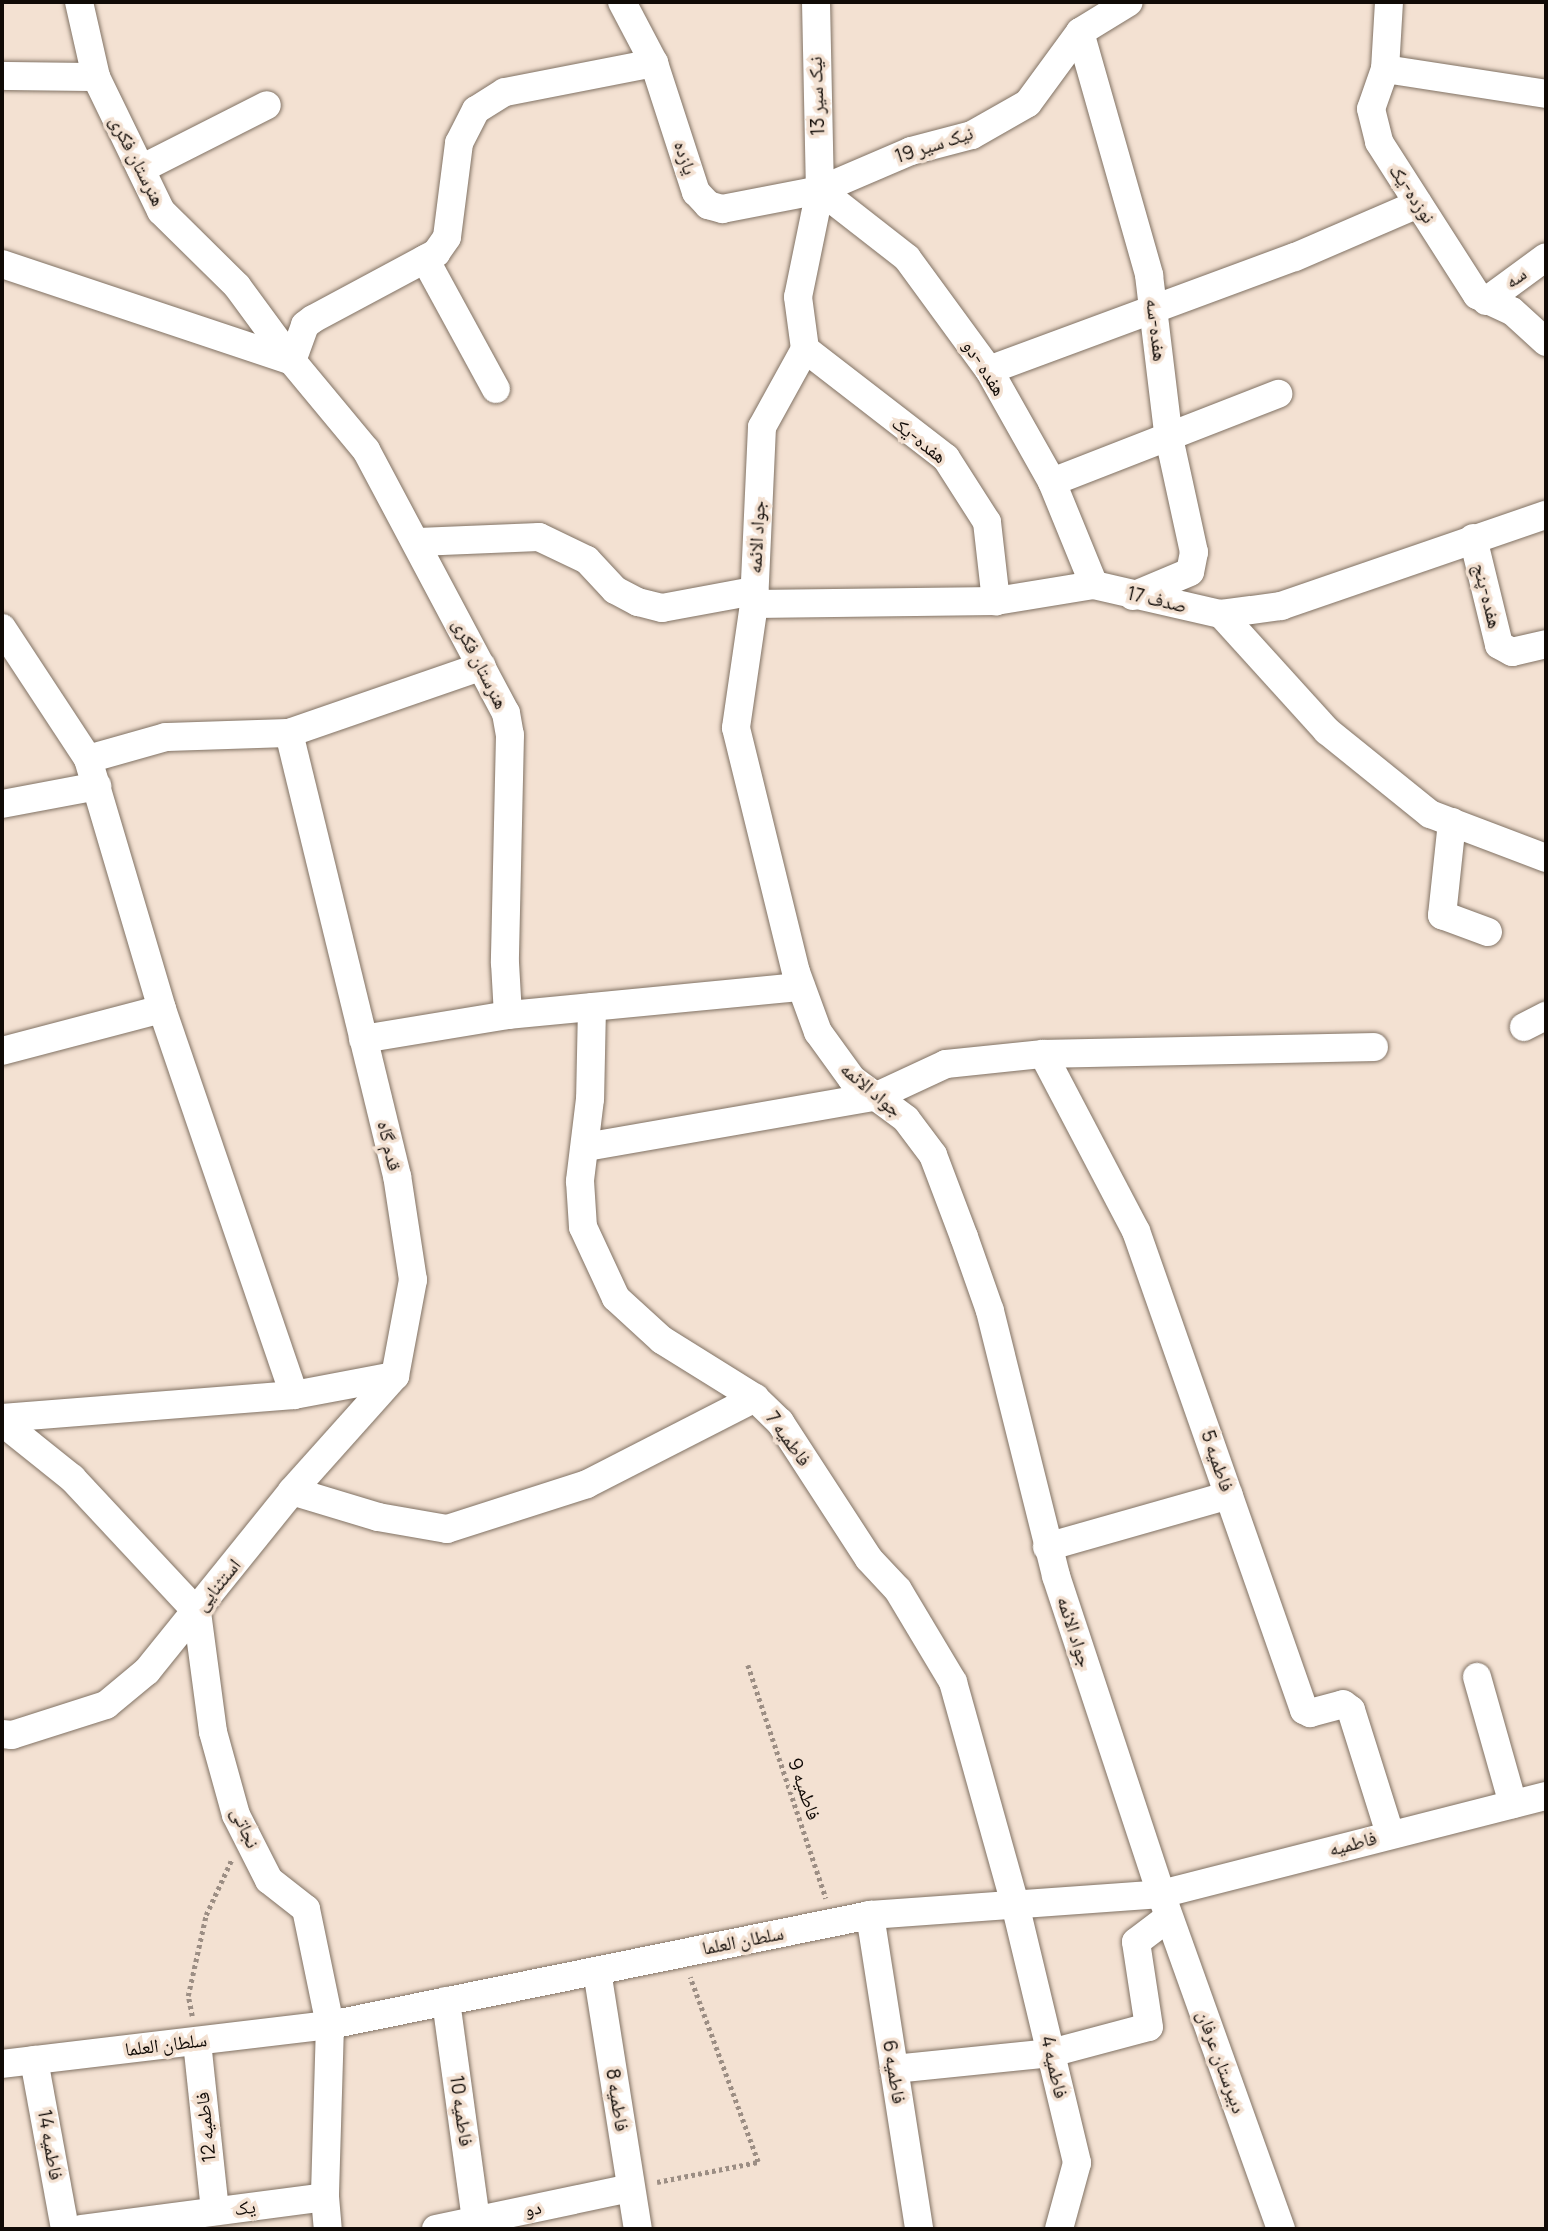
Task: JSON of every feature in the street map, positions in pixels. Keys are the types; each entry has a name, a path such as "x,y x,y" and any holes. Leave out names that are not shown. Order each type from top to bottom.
{"street":[{"name":"هنرستان فکری","path":"79,2 96,77 161,211 237,286 292,360 366,450 418,542 506,713 510,735 505,963 508,1016"},
{"name":"یازده","path":"622,2 654,63 696,192 708,205 722,209 820,190"},
{"name":"نیک سیر 13","path":"816,2 820,190"},
{"name":"نیک سیر 19","path":"820,190 911,151 972,135 1001,120 1028,103 1080,32 1129,2"},
{"name":"نوزده-یک","path":"1389,2 1385,69 1371,109 1372,126 1418,205 1477,295 1512,311 1546,342"},
{"name":"هفده-سه","path":"1080,32 1149,275 1168,433 1194,562 1190,572 1133,596"},
{"path":"2,264 292,360 305,325 313,319 436,253 447,237 458,143 476,110 505,92 654,63"},
{"path":"1385,69 1546,94"},
{"path":"2,76 96,77"},
{"path":"141,169 267,105"},
{"path":"805,349 798,297 820,190"},
{"name":"هفده -دو","path":"820,190 907,258 989,370 1052,482 1094,585"},
{"path":"989,370 1153,307 1295,257 1418,205"},
{"name":"سه","path":"1486,301 1546,257"},
{"path":"425,258 496,388"},
{"name":"جواد الائمه","path":"805,349 762,426 754,598 736,728 801,987 818,1032 836,1060 906,1119 933,1155 990,1311 1047,1547 1165,1905"},
{"name":"هفده-یک","path":"805,349 946,458 987,522 996,601"},
{"path":"1052,482 1168,433 1278,394"},
{"name":"صدف 17","path":"418,542 539,537 587,560 615,590 638,603 662,608 754,598 996,601 1094,585 1221,614 1281,606 1546,515"},
{"name":"هفده-پنج","path":"1473,538 1499,645 1511,652 1546,645"},
{"path":"1221,614 1327,731 1430,814 1546,858"},
{"path":"2,628 88,759 162,1009 294,1395"},
{"path":"88,759 166,737 289,733 482,666"},
{"name":"قدم گاه","path":"289,733 397,1176 413,1280 395,1376"},
{"path":"2,804 97,786"},
{"path":"1452,822 1441,915 1488,932"},
{"path":"363,1038 508,1016 801,987"},
{"name":"فاطمیه 7","path":"592,1007 586,1147 580,1181 583,1227 616,1298 662,1340 755,1398 780,1422 869,1559 898,1590 953,1682 1015,1904"},
{"path":"2,1051 162,1009"},
{"path":"586,1147 877,1096 946,1064 1043,1054 1374,1047"},
{"name":"فاطمیه 5","path":"1043,1054 1136,1231 1304,1710 1310,1713 1343,1704 1351,1710 1390,1834"},
{"path":"2,1420 294,1395 395,1376"},
{"name":"استثنایی","path":"2,1734 12,1735 106,1705 148,1671 292,1491 395,1376"},
{"path":"292,1491 378,1517 447,1529 587,1484 755,1398"},
{"path":"2,1420 72,1478 197,1612"},
{"path":"1047,1547 1229,1496"},
{"name":"نجاتی","path":"197,1612 213,1732 245,1832 269,1880 306,1909 330,2025"},
{"path":"1477,1677 1513,1804"},
{"name":"فاطمیه","path":"1165,1905 1390,1834 1546,1796"},
{"name":"سلطان العلما","path":"2,2064 330,2025 870,1915 1015,1904 1165,1905"},
{"name":"فاطمیه 4","path":"1015,1904 1077,2163 1059,2229"},
{"path":"894,2069 1051,2053 1149,2027 1136,1942 1165,1905"},
{"name":"دبیرستان عرفان","path":"1165,1905 1273,2228"},
{"name":"فاطمیه 6","path":"870,1915 919,2229"},
{"name":"فاطمیه 8","path":"597,1971 638,2229"},
{"name":"فاطمیه 10","path":"446,2001 476,2221"},
{"path":"328,2229 324,2197 330,2025"},
{"name":"فاطمیه 12","path":"197,2042 215,2211"},
{"name":"فاطمیه 14","path":"34,2060 65,2229"},
{"name":"دو","path":"436,2229 630,2188"},
{"name":"یک","path":"82,2229 324,2197"}],"path":[{"name":"فاطمیه 9","path":"748,1665 834,1922"},
{"path":"197,2042 188,1996 206,1915 245,1832"},
{"path":"630,2188 758,2162 681,1954"}]}
